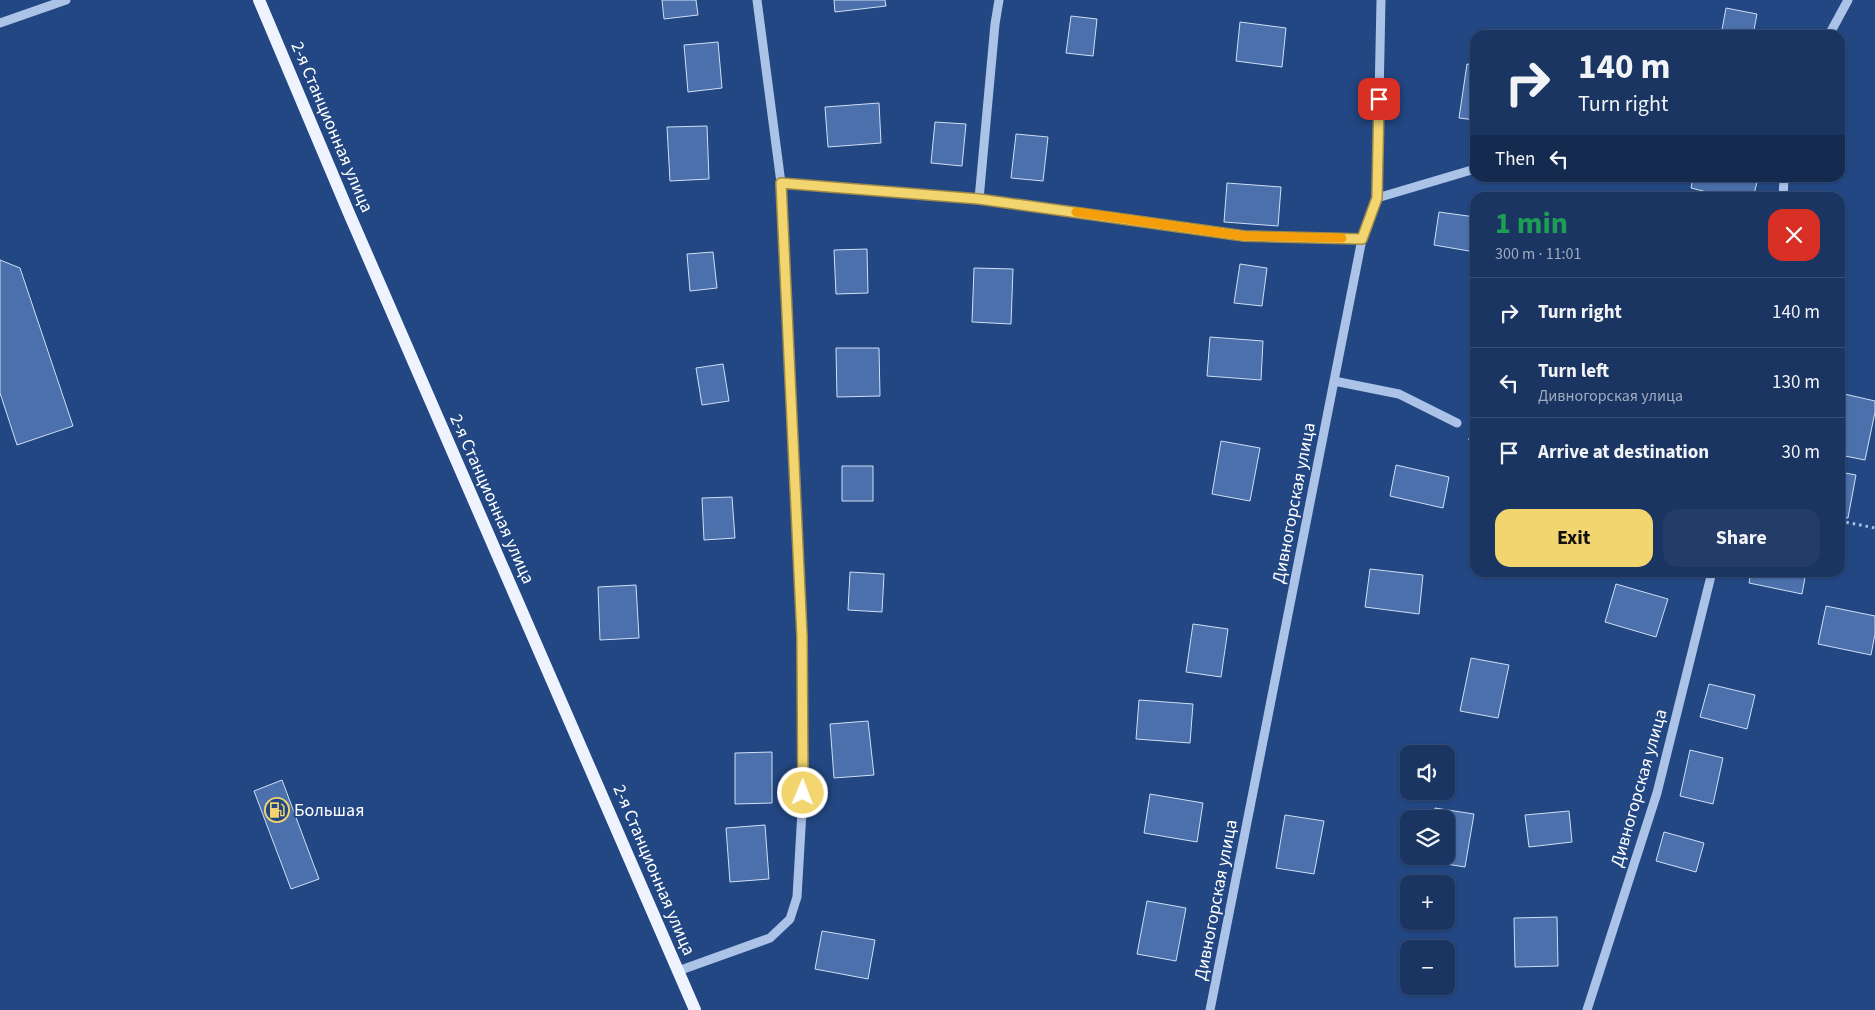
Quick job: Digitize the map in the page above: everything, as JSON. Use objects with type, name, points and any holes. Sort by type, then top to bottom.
[{"type":"main road","name":"2-я Станционная улица","points":[[259,0],[348,211],[695,1010]]},
{"type":"street","points":[[0,23],[66,0]]},
{"type":"street","points":[[678,971],[770,938],[790,919],[797,897],[804,777],[802,636],[781,183],[757,0]]},
{"type":"street","points":[[979,199],[995,24],[999,0]]},
{"type":"street","name":"Дивногорская улица","points":[[1210,1010],[1362,239],[1377,198],[1381,0]]},
{"type":"street","points":[[1832,30],[1848,0]]},
{"type":"street","points":[[1377,198],[1470,170]]},
{"type":"street","points":[[781,183],[979,199],[1244,236],[1362,239]]},
{"type":"street","points":[[1334,381],[1399,394],[1457,423]]},
{"type":"street","name":"Дивногорская улица","points":[[1587,1010],[1657,793],[1711,577]]},
{"type":"path","points":[[1845,522],[1875,528]]},
{"type":"building","points":[[662,0],[696,0],[698,15],[664,19]]},
{"type":"building","points":[[834,0],[885,0],[886,6],[835,12]]},
{"type":"building","points":[[1726,8],[1757,14],[1754,30],[1722,30]]},
{"type":"building","points":[[1071,16],[1097,19],[1093,56],[1066,53]]},
{"type":"building","points":[[1240,22],[1286,28],[1282,67],[1236,61]]},
{"type":"building","points":[[718,42],[722,88],[688,92],[684,45]]},
{"type":"building","points":[[1467,64],[1470,64],[1470,119],[1459,118]]},
{"type":"building","points":[[879,103],[881,143],[828,147],[825,107]]},
{"type":"building","points":[[935,122],[966,124],[962,166],[931,163]]},
{"type":"building","points":[[707,126],[709,179],[670,181],[667,127]]},
{"type":"building","points":[[1016,134],[1048,137],[1043,181],[1011,178]]},
{"type":"building","points":[[1692,182],[1757,182],[1754,192],[1707,192],[1691,188]]},
{"type":"building","points":[[1227,183],[1281,187],[1278,226],[1224,222]]},
{"type":"building","points":[[1439,212],[1470,216],[1470,251],[1434,245]]},
{"type":"building","points":[[867,249],[868,293],[836,294],[834,250]]},
{"type":"building","points":[[713,252],[717,288],[690,291],[687,254]]},
{"type":"building","points":[[0,260],[20,268],[73,426],[17,445],[0,393]]},
{"type":"building","points":[[1240,264],[1267,268],[1262,306],[1234,303]]},
{"type":"building","points":[[974,268],[1013,269],[1011,324],[972,322]]},
{"type":"building","points":[[1210,337],[1263,341],[1261,380],[1207,376]]},
{"type":"building","points":[[836,348],[879,348],[880,396],[837,397]]},
{"type":"building","points":[[723,364],[729,401],[702,405],[696,368]]},
{"type":"building","points":[[1845,394],[1875,401],[1875,412],[1865,460],[1845,456]]},
{"type":"building","points":[[1221,441],[1260,448],[1250,501],[1212,494]]},
{"type":"building","points":[[1396,465],[1449,477],[1443,508],[1390,496]]},
{"type":"building","points":[[842,466],[873,466],[873,501],[842,501]]},
{"type":"building","points":[[1845,473],[1856,475],[1848,518],[1845,518]]},
{"type":"building","points":[[732,497],[735,538],[704,540],[702,498]]},
{"type":"building","points":[[1370,569],[1423,575],[1419,614],[1365,607]]},
{"type":"building","points":[[850,572],[884,574],[882,612],[848,610]]},
{"type":"building","points":[[1750,577],[1805,577],[1802,594],[1749,583]]},
{"type":"building","points":[[1616,584],[1668,599],[1656,637],[1605,622]]},
{"type":"building","points":[[636,585],[639,638],[600,640],[598,587]]},
{"type":"building","points":[[1826,606],[1875,616],[1875,634],[1871,655],[1818,644]]},
{"type":"building","points":[[1193,624],[1228,629],[1221,677],[1186,672]]},
{"type":"building","points":[[1471,658],[1509,665],[1498,718],[1460,711]]},
{"type":"building","points":[[1709,684],[1755,695],[1747,729],[1700,717]]},
{"type":"building","points":[[1139,700],[1193,704],[1190,743],[1136,739]]},
{"type":"building","points":[[868,721],[874,775],[834,778],[830,724]]},
{"type":"building","points":[[1690,750],[1723,758],[1713,804],[1680,796]]},
{"type":"building","points":[[772,752],[772,803],[735,804],[735,753]]},
{"type":"building","points":[[282,780],[319,879],[291,889],[254,791]]},
{"type":"building","points":[[1150,794],[1203,803],[1197,842],[1144,833]]},
{"type":"building","points":[[1455,811],[1474,814],[1465,867],[1452,865],[1455,865]]},
{"type":"building","points":[[1569,811],[1572,842],[1529,847],[1525,815]]},
{"type":"building","points":[[1285,815],[1324,821],[1314,874],[1276,868]]},
{"type":"building","points":[[765,825],[769,879],[730,882],[726,828]]},
{"type":"building","points":[[1664,832],[1704,843],[1696,872],[1656,861]]},
{"type":"building","points":[[1147,901],[1186,908],[1176,961],[1137,954]]},
{"type":"building","points":[[1557,917],[1558,966],[1515,967],[1514,918]]},
{"type":"building","points":[[822,931],[875,940],[868,979],[815,969]]},
{"type":"slow traffic","points":[[1076,212],[1244,236],[1342,238]]},
{"type":"place","name":"Большая","points":[[277,810]]},
{"type":"route","points":[[803,793],[802,636],[781,183],[979,199],[1244,236],[1362,239],[1377,198],[1379,99]]}]
